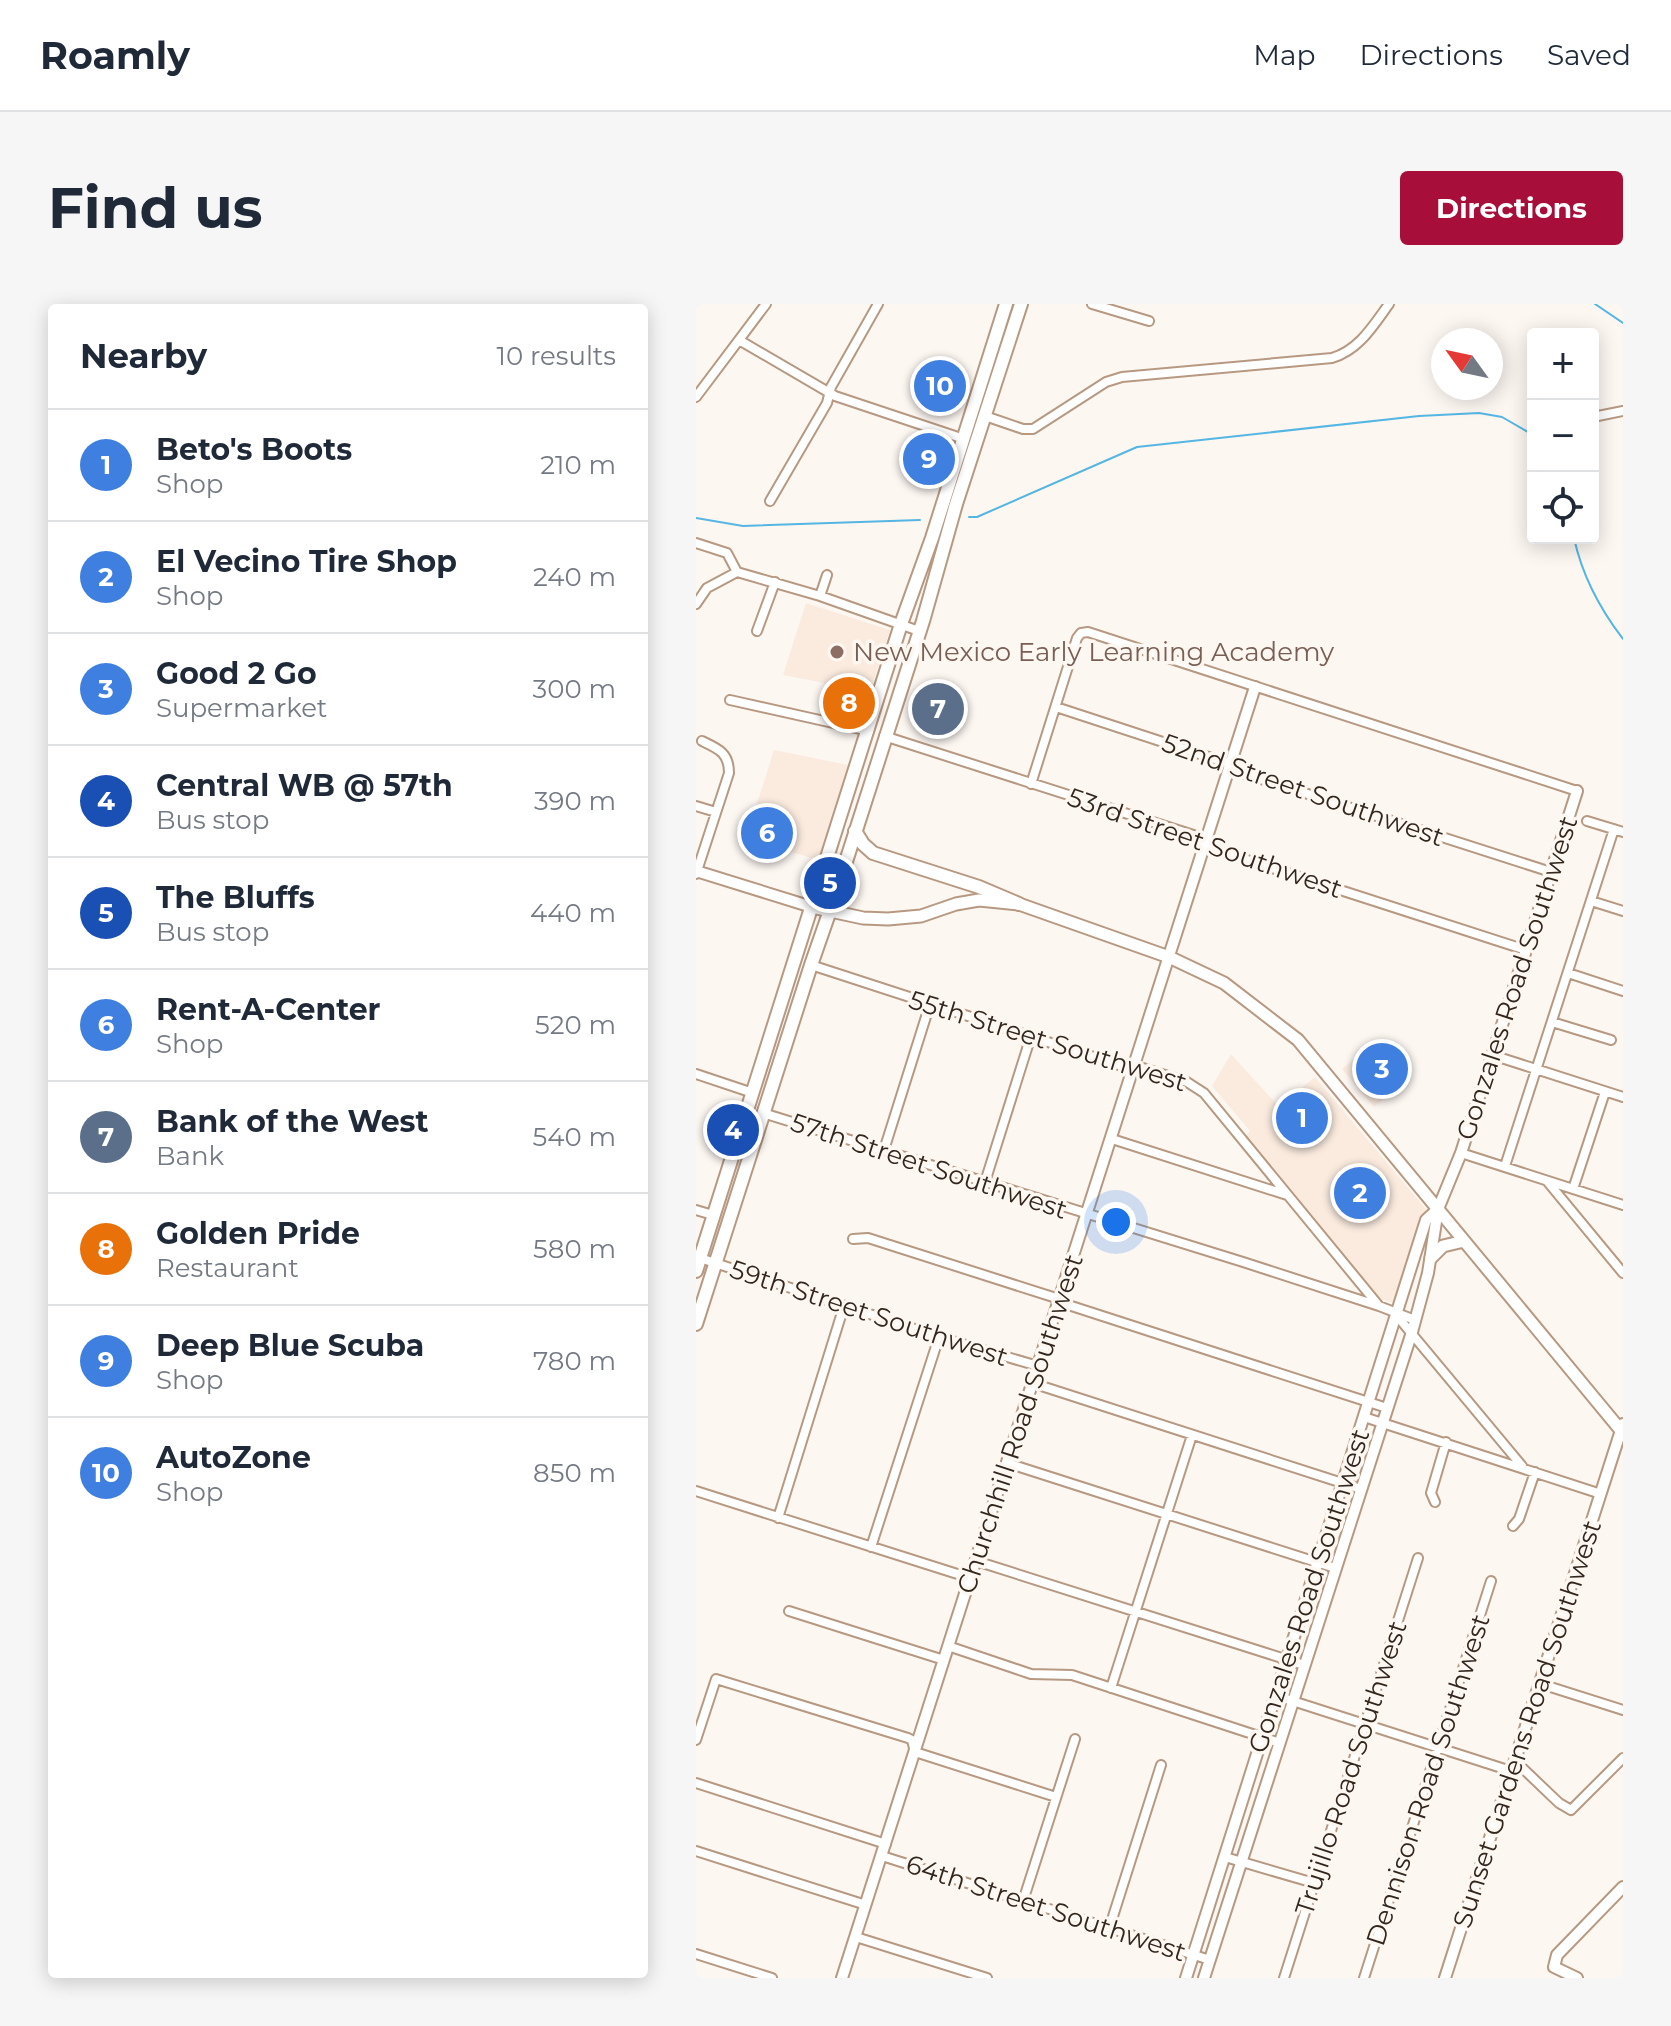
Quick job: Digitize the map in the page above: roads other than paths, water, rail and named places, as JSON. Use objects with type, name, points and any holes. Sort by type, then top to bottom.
[{"type":"main road","points":[[698,1264],[1006,304]]},
{"type":"main road","points":[[696,1324],[1021,304]]},
{"type":"main road","points":[[855,831],[873,853],[979,887],[1169,957],[1224,983],[1298,1040],[1622,1429]]},
{"type":"main road","points":[[812,907],[888,919],[921,916],[979,900],[1019,904]]},
{"type":"main road","points":[[1431,1258],[1443,1246],[1464,1241]]},
{"type":"street","points":[[696,397],[766,304]]},
{"type":"street","points":[[770,501],[827,403],[829,392],[878,304]]},
{"type":"street","points":[[1092,304],[1149,321]]},
{"type":"street","points":[[985,416],[1023,429],[1033,429],[1106,382],[1122,377],[1332,358],[1348,353],[1389,304]]},
{"type":"street","points":[[739,340],[829,392],[964,439]]},
{"type":"street","points":[[1599,416],[1623,411]]},
{"type":"street","points":[[696,543],[727,553],[737,572]]},
{"type":"street","points":[[696,604],[707,588],[737,572],[820,596],[919,631]]},
{"type":"street","points":[[820,596],[827,575]]},
{"type":"street","points":[[757,631],[775,582]]},
{"type":"street","points":[[1031,784],[1077,638],[1081,633],[1088,632],[1577,791]]},
{"type":"street","name":"Churchhill Road Southwest","points":[[842,1978],[1255,687]]},
{"type":"street","points":[[730,700],[869,731]]},
{"type":"street","name":"52nd Street Southwest","points":[[1056,707],[1230,764],[1236,771],[1551,872]]},
{"type":"street","name":"53rd Street Southwest","points":[[884,736],[1206,839],[1213,849],[1526,950]]},
{"type":"street","points":[[702,741],[721,750],[729,763],[729,773],[696,872],[812,907]]},
{"type":"street","name":"Gonzales Road Southwest","points":[[1204,1978],[1412,1332],[1431,1258],[1438,1209],[1461,1153],[1577,791]]},
{"type":"street","points":[[696,806],[716,812]]},
{"type":"street","points":[[1505,1166],[1591,901],[1618,831],[1587,821]]},
{"type":"street","points":[[1591,901],[1623,911]]},
{"type":"street","name":"55th Street Southwest","points":[[811,965],[1134,1070],[1143,1068],[1198,1088],[1379,1306]]},
{"type":"street","points":[[1568,973],[1623,991]]},
{"type":"street","points":[[884,1150],[930,1004]]},
{"type":"street","points":[[1552,1022],[1611,1040]]},
{"type":"street","points":[[985,1182],[1031,1036]]},
{"type":"street","points":[[1492,1055],[1623,1097]]},
{"type":"street","points":[[696,1074],[753,1093]]},
{"type":"street","points":[[1573,1189],[1605,1092]]},
{"type":"street","name":"57th Street Southwest","points":[[763,1113],[1079,1213],[1088,1213],[1415,1320]]},
{"type":"street","points":[[1112,1139],[1287,1195]]},
{"type":"street","points":[[1461,1153],[1623,1205]]},
{"type":"street","points":[[1546,1180],[1623,1273]]},
{"type":"street","name":"Gonzales Road Southwest","points":[[1186,1978],[1426,1220],[1438,1209]]},
{"type":"street","points":[[696,1210],[713,1215]]},
{"type":"street","points":[[853,1239],[868,1238],[1387,1408]]},
{"type":"street","name":"59th Street Southwest","points":[[698,1264],[717,1263],[939,1337],[1038,1366]]},
{"type":"street","points":[[778,1518],[844,1306]]},
{"type":"street","points":[[1398,1315],[1523,1468]]},
{"type":"street","points":[[871,1547],[939,1337]]},
{"type":"street","name":"59th Street Southwest","points":[[1032,1383],[1361,1489]]},
{"type":"street","points":[[1364,1417],[1601,1494]]},
{"type":"street","name":"Sunset Gardens Road Southwest","points":[[1445,1978],[1622,1429]]},
{"type":"street","points":[[1111,1688],[1192,1435]]},
{"type":"street","points":[[1435,1502],[1431,1493],[1446,1442]]},
{"type":"street","points":[[1007,1463],[1335,1568]]},
{"type":"street","points":[[1513,1526],[1519,1519],[1535,1472]]},
{"type":"street","points":[[696,1491],[970,1578]]},
{"type":"street","name":"Trujillo Road Southwest","points":[[1284,1978],[1418,1558]]},
{"type":"street","points":[[976,1561],[1304,1665]]},
{"type":"street","name":"Dennison Road Southwest","points":[[1364,1978],[1491,1581]]},
{"type":"street","points":[[789,1611],[944,1660]]},
{"type":"street","points":[[948,1646],[1031,1674],[1072,1675],[1280,1743]]},
{"type":"street","points":[[696,1740],[716,1679],[908,1738],[912,1740],[915,1752],[1056,1797]]},
{"type":"street","points":[[1541,1684],[1623,1710]]},
{"type":"street","points":[[1277,1696],[1438,1747],[1513,1766],[1571,1810],[1623,1758]]},
{"type":"street","points":[[1023,1901],[1075,1739]]},
{"type":"street","points":[[1109,1929],[1161,1765]]},
{"type":"street","name":"64th Street Southwest","points":[[696,1783],[886,1844]]},
{"type":"street","points":[[696,1851],[866,1905]]},
{"type":"street","name":"64th Street Southwest","points":[[882,1856],[1210,1960]]},
{"type":"street","points":[[1225,1857],[1314,1883]]},
{"type":"street","points":[[1577,1978],[1554,1967],[1557,1955],[1623,1887]]},
{"type":"street","points":[[856,1937],[987,1978]]},
{"type":"street","points":[[696,1954],[772,1978]]},
{"type":"waterway","points":[[1595,304],[1623,323]]},
{"type":"waterway","points":[[969,517],[977,517],[1137,447],[1419,416],[1479,413],[1502,417],[1527,432]]},
{"type":"waterway","points":[[696,518],[743,526],[920,520]]},
{"type":"waterway","points":[[1576,544],[1593,591],[1623,639]]},
{"type":"place","name":"AutoZone","points":[[940,386]]},
{"type":"place","name":"Deep Blue Scuba","points":[[929,459]]},
{"type":"place","name":"New Mexico Early Learning Academy","points":[[837,652]]},
{"type":"place","name":"Golden Pride","points":[[849,703]]},
{"type":"place","name":"Bank of the West","points":[[938,709]]},
{"type":"place","name":"Rent-A-Center","points":[[767,833]]},
{"type":"place","name":"The Bluffs","points":[[830,883]]},
{"type":"place","name":"Good 2 Go","points":[[1382,1069]]},
{"type":"place","name":"Beto's Boots","points":[[1302,1118]]},
{"type":"place","name":"Central WB @ 57th","points":[[733,1130]]},
{"type":"place","name":"El Vecino Tire Shop","points":[[1360,1193]]}]
